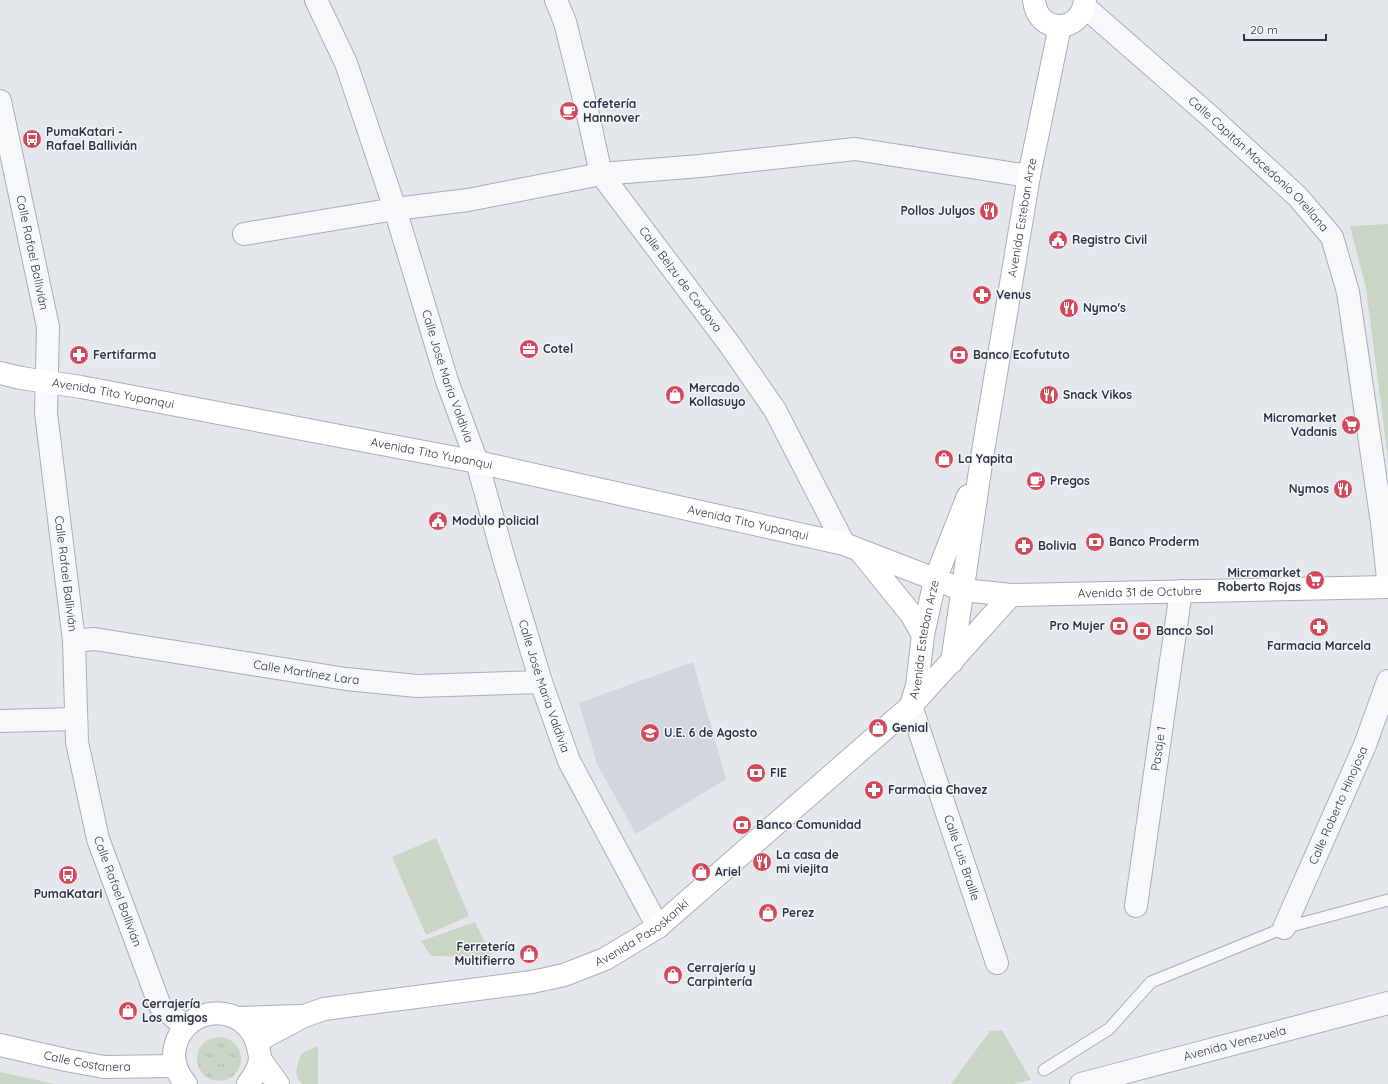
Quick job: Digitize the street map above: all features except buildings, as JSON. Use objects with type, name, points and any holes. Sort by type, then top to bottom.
[{"type":"main road","points":[[1034,0],[1035,7],[1041,18],[1052,25],[1060,26],[1068,25],[1076,21],[1082,14],[1085,3]]},
{"type":"main road","name":"Avenida Esteban Arze","points":[[911,706],[952,662],[982,457],[1029,176],[1060,26]]},
{"type":"main road","name":"Avenida Tito Yupanqui","points":[[0,373],[477,462],[852,547],[962,590]]},
{"type":"main road","name":"Avenida Esteban Arze","points":[[911,706],[920,667],[923,635],[935,580],[982,457]]},
{"type":"main road","points":[[852,547],[911,614],[923,635]]},
{"type":"main road","name":"Avenida 31 de Octubre","points":[[962,590],[1011,595],[1388,587]]},
{"type":"main road","points":[[952,662],[1011,595]]},
{"type":"main road","name":"Avenida Pasoskanki","points":[[258,1050],[304,1016],[324,1009],[532,982],[564,975],[605,959],[658,927],[911,706]]},
{"type":"main road","points":[[180,1075],[174,1052],[178,1038],[185,1026],[196,1018],[210,1013],[224,1013],[237,1018],[252,1031],[258,1050],[278,1084]]},
{"type":"main road","name":"Avenida Pasoskanki","points":[[237,1018],[304,1016]]},
{"type":"main road","name":"Calle Costanera","points":[[0,1045],[104,1067],[180,1075]]},
{"type":"main road","points":[[248,1084],[256,1073],[258,1050]]},
{"type":"street","name":"Calle José Maria Valdivia","points":[[316,0],[346,63],[395,209],[448,381],[477,462],[541,682],[570,761],[658,927]]},
{"type":"street","name":"Calle Belzu de Cordova","points":[[556,0],[565,22],[601,174],[730,345],[775,410],[852,547]]},
{"type":"street","name":"Calle Capitán Macedonio Orellana","points":[[1085,3],[1298,197],[1332,236],[1348,292],[1382,523],[1388,579]]},
{"type":"street","name":"Calle Rafael Ballivián","points":[[0,100],[48,327],[48,382],[46,412],[74,641],[77,742],[98,839],[160,1006],[185,1026]]},
{"type":"street","points":[[244,234],[395,209],[468,200],[601,174],[700,166],[855,149],[1029,176]]},
{"type":"street","name":"Pasaje 1","points":[[1136,906],[1181,591]]},
{"type":"street","name":"Calle Martínez Lara","points":[[74,641],[94,640],[346,680],[417,686],[541,682]]},
{"type":"street","name":"Calle Roberto Hinojosa","points":[[1284,928],[1365,745],[1388,681]]},
{"type":"street","name":"Calle Luis Braille","points":[[911,706],[997,963]]},
{"type":"street","points":[[0,721],[76,719]]},
{"type":"street","name":"Avenida Venezuela","points":[[1081,1084],[1388,1003]]},
{"type":"lane","points":[[1044,1070],[1109,1029],[1151,982],[1284,928],[1388,900]]},
{"type":"shaded area","name":"U.E. 6 de Agosto","points":[[693,662],[726,779],[636,834],[597,764],[579,703]]},
{"type":"green space","points":[[1388,224],[1388,459],[1366,288],[1350,226]]},
{"type":"green space","points":[[436,838],[469,916],[426,935],[392,857]]},
{"type":"green space","points":[[475,922],[492,957],[431,956],[421,941]]},
{"type":"green space","points":[[1002,1030],[1031,1080],[1013,1084],[951,1084],[990,1031]]},
{"type":"green space","points":[[215,1037],[223,1037],[228,1038],[235,1043],[240,1050],[240,1068],[235,1075],[228,1080],[215,1081],[207,1078],[200,1071],[197,1063],[197,1055],[200,1047],[207,1040]]},
{"type":"green space","points":[[318,1046],[318,1084],[302,1084],[297,1077],[297,1069],[302,1053]]},
{"type":"green space","points":[[0,1072],[55,1084],[0,1084]]},
{"type":"place","name":"cafetería Hannover","points":[[569,111]]},
{"type":"place","name":"PumaKatari - Rafael Ballivián","points":[[32,139]]},
{"type":"place","name":"Pollos Julyos","points":[[989,211]]},
{"type":"place","name":"Registro Civil","points":[[1058,240]]},
{"type":"place","name":"Venus","points":[[982,295]]},
{"type":"place","name":"Nymo's","points":[[1069,308]]},
{"type":"place","name":"Cotel","points":[[529,349]]},
{"type":"place","name":"Fertifarma","points":[[79,355]]},
{"type":"place","name":"Banco Ecofututo","points":[[959,355]]},
{"type":"place","name":"Mercado Kollasuyo","points":[[675,395]]},
{"type":"place","name":"Snack Vikos","points":[[1049,395]]},
{"type":"place","name":"Micromarket Vadanis","points":[[1351,425]]},
{"type":"place","name":"La Yapita","points":[[944,459]]},
{"type":"place","name":"Pregos","points":[[1036,481]]},
{"type":"place","name":"Nymos","points":[[1343,489]]},
{"type":"place","name":"Modulo policial","points":[[438,521]]},
{"type":"place","name":"Banco Proderm","points":[[1095,542]]},
{"type":"place","name":"Bolivia","points":[[1024,546]]},
{"type":"place","name":"Micromarket Roberto Rojas","points":[[1315,580]]},
{"type":"place","name":"Pro Mujer","points":[[1119,626]]},
{"type":"place","name":"Farmacia Marcela","points":[[1319,627]]},
{"type":"place","name":"Banco Sol","points":[[1142,631]]},
{"type":"place","name":"Genial","points":[[878,728]]},
{"type":"place","name":"U.E. 6 de Agosto","points":[[650,733]]},
{"type":"place","name":"FIE","points":[[756,773]]},
{"type":"place","name":"Farmacia Chavez","points":[[874,790]]},
{"type":"place","name":"Banco Comunidad","points":[[742,825]]},
{"type":"place","name":"La casa de mi viejita","points":[[762,862]]},
{"type":"place","name":"Ariel","points":[[701,872]]},
{"type":"place","name":"PumaKatari","points":[[68,875]]},
{"type":"place","name":"Perez","points":[[768,913]]},
{"type":"place","name":"Ferretería Multifierro","points":[[529,954]]},
{"type":"place","name":"Cerrajería y Carpintería","points":[[673,975]]},
{"type":"place","name":"Cerrajería Los amigos","points":[[128,1011]]}]
